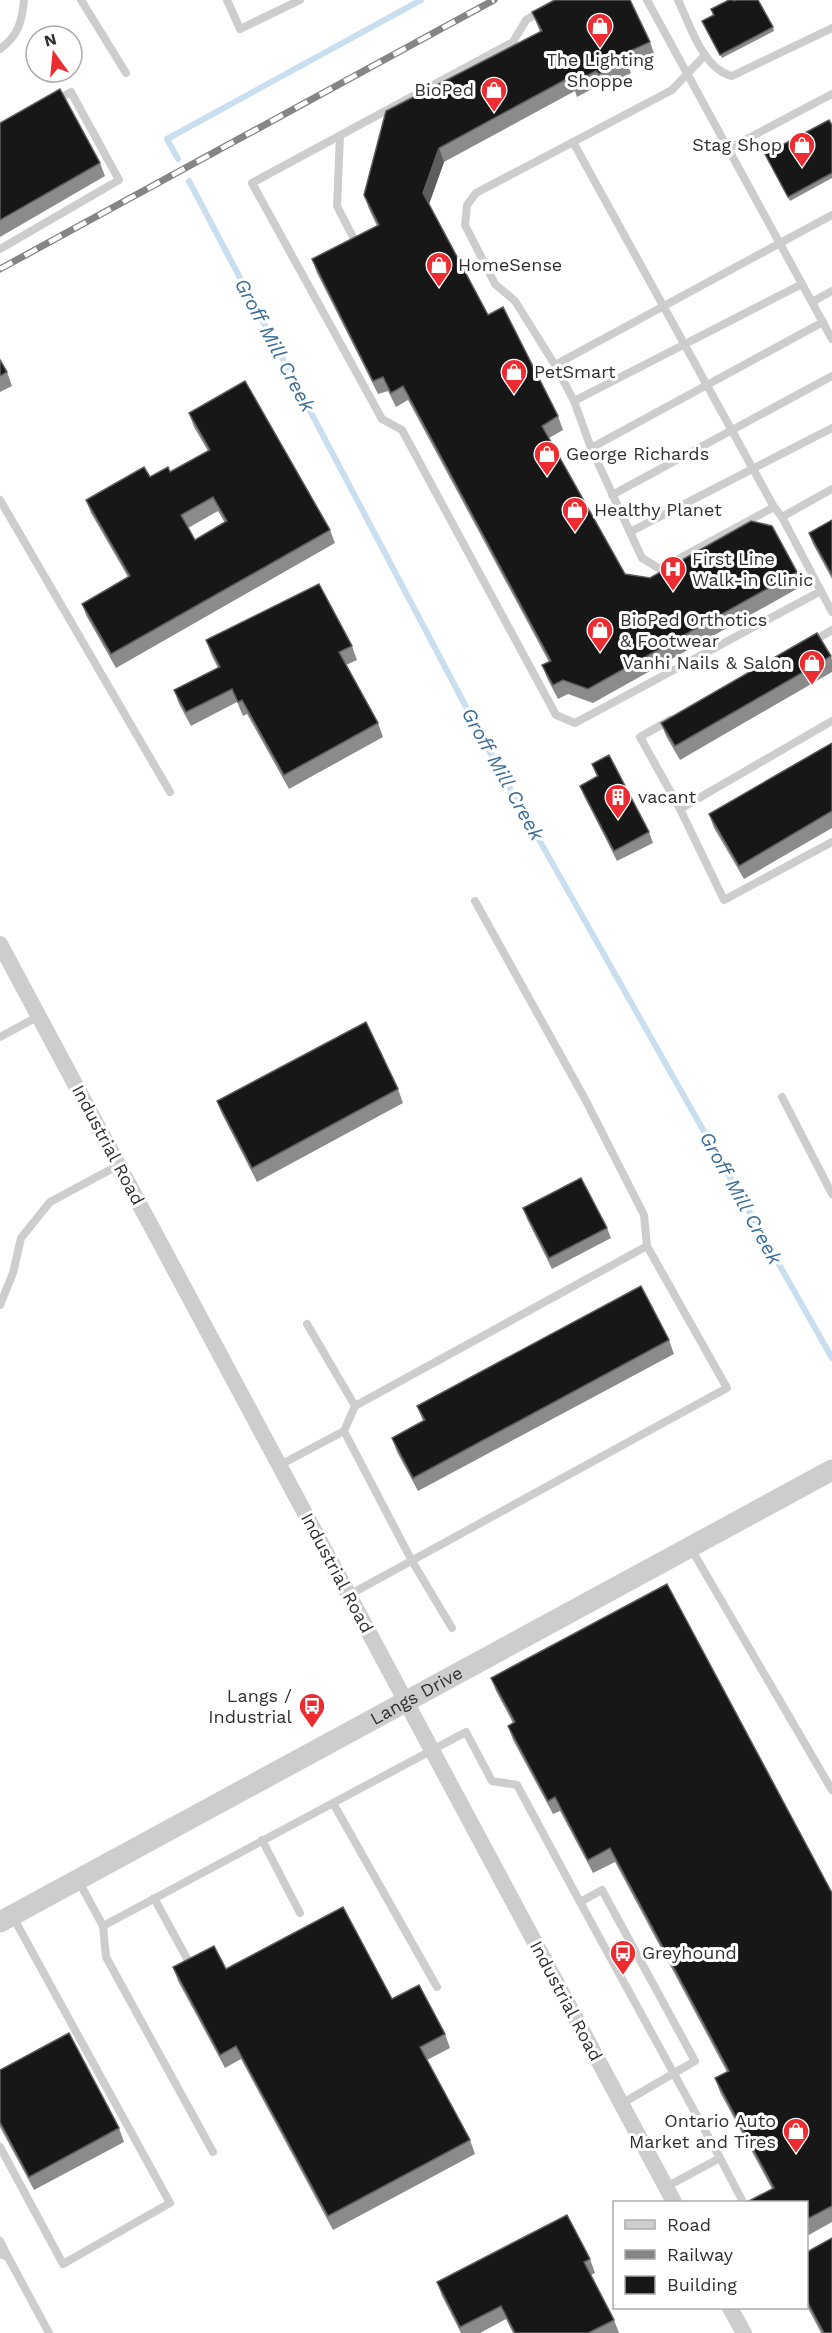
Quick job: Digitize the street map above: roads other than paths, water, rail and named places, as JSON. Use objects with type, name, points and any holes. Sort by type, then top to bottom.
[{"type":"street","name":"Industrial Road","points":[[0,944],[673,2201]]},
{"type":"street","name":"Langs Drive","points":[[6,1918],[832,1470]]},
{"type":"street","points":[[731,2309],[744,2333]]},
{"type":"lane","points":[[0,49],[11,41],[19,30],[24,0]]},
{"type":"lane","points":[[81,0],[126,73]]},
{"type":"lane","points":[[227,0],[240,29],[300,0]]},
{"type":"lane","points":[[560,0],[525,20],[513,42],[252,183],[382,419],[402,430],[556,715],[575,723],[821,591]]},
{"type":"lane","points":[[647,0],[832,339]]},
{"type":"lane","points":[[691,0],[679,3],[705,55],[720,73],[732,76],[832,28]]},
{"type":"lane","points":[[705,55],[672,90],[476,193],[467,205],[465,225],[495,284],[515,301],[555,365],[574,401],[591,448],[642,558],[660,569],[774,507]]},
{"type":"lane","points":[[0,249],[119,180],[71,92],[51,103]]},
{"type":"lane","points":[[728,149],[832,94]]},
{"type":"lane","points":[[340,136],[337,206],[356,243]]},
{"type":"lane","points":[[573,142],[753,470],[782,517],[821,591],[829,598],[832,612]]},
{"type":"lane","points":[[555,365],[832,215]]},
{"type":"lane","points":[[574,401],[802,284]]},
{"type":"lane","points":[[812,302],[832,291]]},
{"type":"lane","points":[[591,448],[823,322]]},
{"type":"lane","points":[[612,495],[832,376]]},
{"type":"lane","points":[[630,532],[832,428]]},
{"type":"lane","points":[[782,517],[832,489]]},
{"type":"lane","points":[[0,500],[170,792]]},
{"type":"lane","points":[[802,647],[832,630]]},
{"type":"lane","points":[[681,714],[640,737],[680,809],[724,900],[832,842]]},
{"type":"lane","points":[[680,809],[832,721]]},
{"type":"lane","points":[[349,1595],[727,1388],[646,1246],[644,1215],[585,1099],[475,901]]},
{"type":"lane","points":[[0,1037],[39,1016]]},
{"type":"lane","points":[[782,1097],[832,1194]]},
{"type":"lane","points":[[0,1305],[14,1273],[21,1238],[50,1202],[119,1165]]},
{"type":"lane","points":[[280,1466],[344,1431],[355,1406],[646,1246]]},
{"type":"lane","points":[[307,1324],[355,1406]]},
{"type":"lane","points":[[344,1431],[412,1561],[452,1629]]},
{"type":"lane","points":[[690,1547],[830,1780],[832,1790]]},
{"type":"lane","points":[[103,1926],[466,1732],[492,1781],[517,1785],[742,2201]]},
{"type":"lane","points":[[333,1803],[437,1987]]},
{"type":"lane","points":[[262,1840],[300,1913]]},
{"type":"lane","points":[[78,1880],[103,1926],[106,1957],[213,2152]]},
{"type":"lane","points":[[580,1902],[602,1890],[695,2061],[621,2103]]},
{"type":"lane","points":[[154,1898],[190,1964]]},
{"type":"lane","points":[[0,2147],[63,2264],[170,2203],[6,1918]]},
{"type":"lane","points":[[666,2187],[720,2158]]},
{"type":"lane","points":[[0,2241],[4,2255],[49,2333]]},
{"type":"waterway","name":"Groff Mill Creek","points":[[178,159],[167,139],[421,0]]},
{"type":"waterway","name":"Groff Mill Creek","points":[[189,181],[494,760],[832,1358]]},
{"type":"railway","points":[[0,269],[494,0]]},
{"type":"place","name":"The Lighting Shoppe","points":[[600,49]]},
{"type":"place","name":"BioPed","points":[[494,113]]},
{"type":"place","name":"Stag Shop","points":[[802,168]]},
{"type":"place","name":"HomeSense","points":[[439,288]]},
{"type":"place","name":"PetSmart","points":[[514,395]]},
{"type":"place","name":"George Richards","points":[[547,477]]},
{"type":"place","name":"Healthy Planet","points":[[575,533]]},
{"type":"place","name":"First Line Walk-in Clinic","points":[[673,592]]},
{"type":"place","name":"BioPed Orthotics & Footwear","points":[[600,653]]},
{"type":"place","name":"Vanhi Nails & Salon","points":[[812,686]]},
{"type":"place","name":"vacant","points":[[618,820]]},
{"type":"place","name":"Langs / Industrial","points":[[312,1729]]},
{"type":"place","name":"Greyhound","points":[[623,1976]]},
{"type":"place","name":"Ontario Auto Market and Tires","points":[[796,2154]]}]
